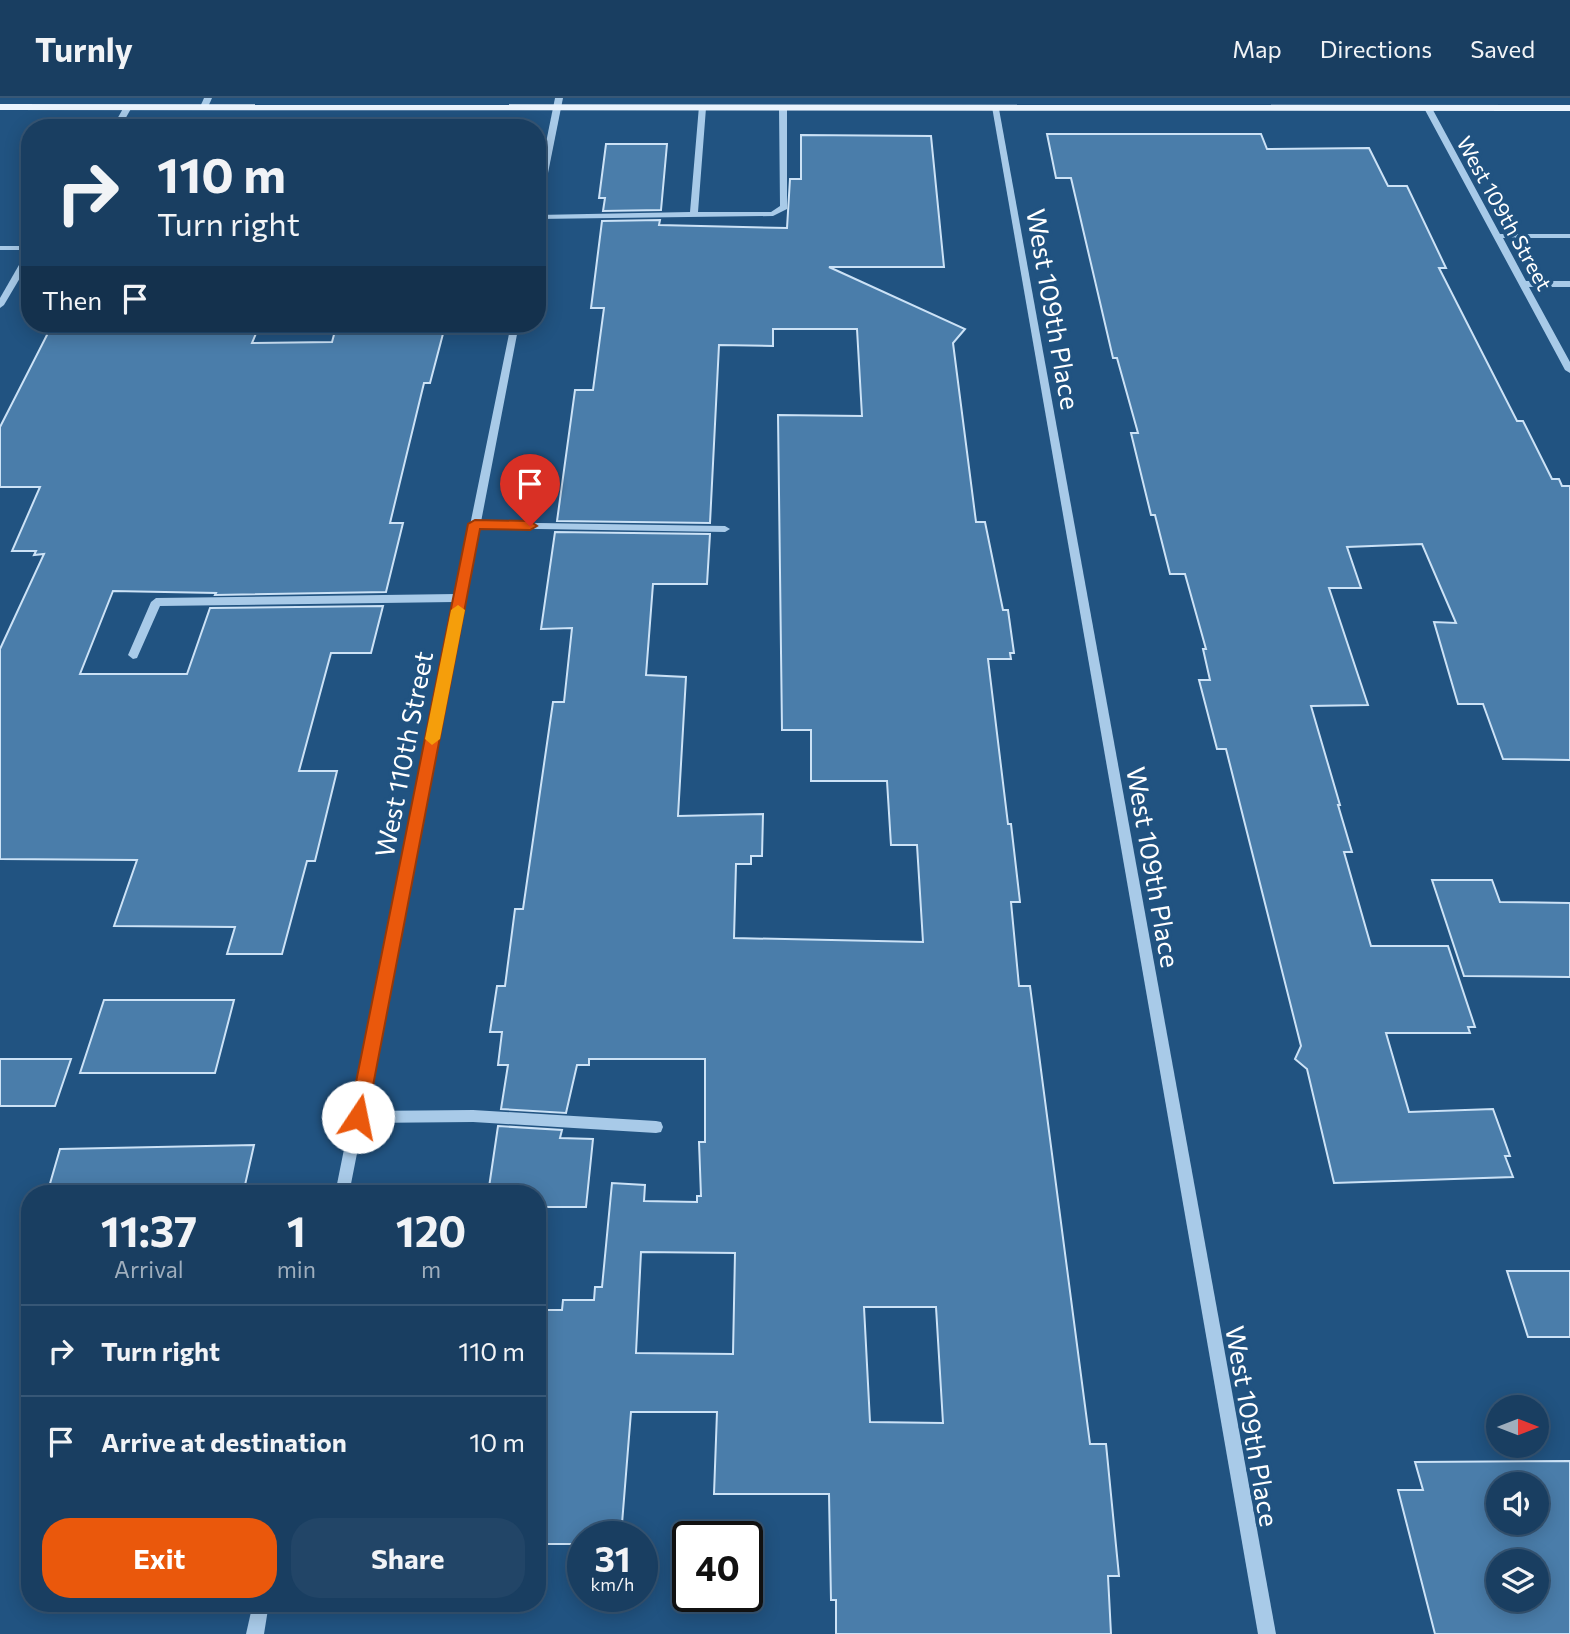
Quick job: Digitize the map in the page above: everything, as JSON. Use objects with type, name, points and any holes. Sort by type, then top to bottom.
[{"type":"main road","points":[[0,107],[128,107],[206,102],[558,103],[702,108],[1570,108]]},
{"type":"street","points":[[546,163],[558,103]]},
{"type":"street","points":[[121,119],[128,107]]},
{"type":"street","points":[[694,214],[702,108]]},
{"type":"street","points":[[546,217],[773,214],[784,207],[783,108]]},
{"type":"street","name":"West 109th Place","points":[[995,109],[1267,1634]]},
{"type":"street","name":"West 109th Street","points":[[1429,110],[1569,365]]},
{"type":"street","points":[[1499,236],[1570,236]]},
{"type":"street","points":[[0,248],[21,248]]},
{"type":"street","points":[[0,305],[21,269]]},
{"type":"street","points":[[1524,284],[1570,284]]},
{"type":"street","name":"West 110th Street","points":[[344,1185],[512,333]]},
{"type":"street","points":[[475,524],[725,529]]},
{"type":"street","points":[[133,655],[156,602],[460,598]]},
{"type":"street","points":[[358,1117],[473,1116],[656,1128]]},
{"type":"street","points":[[255,1634],[259,1612]]},
{"type":"building","points":[[1047,134],[1261,134],[1267,149],[1369,148],[1388,186],[1407,186],[1446,268],[1439,268],[1517,421],[1523,421],[1552,479],[1559,479],[1562,486],[1570,486],[1570,760],[1503,759],[1483,704],[1458,704],[1434,622],[1456,623],[1422,544],[1347,547],[1361,588],[1329,588],[1368,705],[1311,706],[1352,852],[1344,852],[1371,946],[1448,946],[1475,1027],[1468,1027],[1470,1033],[1386,1033],[1409,1112],[1493,1109],[1510,1156],[1505,1156],[1513,1177],[1334,1183],[1307,1069],[1295,1059],[1301,1046],[1226,749],[1217,749],[1199,680],[1210,680],[1203,649],[1206,649],[1185,574],[1170,574],[1155,515],[1151,515],[1131,433],[1138,433],[1117,358],[1113,358],[1071,178],[1056,178]]},
{"type":"building","points":[[801,135],[931,136],[944,267],[829,267],[965,329],[953,343],[976,522],[985,522],[1003,610],[1008,610],[1014,653],[1010,653],[1011,659],[988,659],[1020,902],[1011,902],[1019,986],[1030,986],[1090,1444],[1106,1444],[1119,1576],[1108,1576],[1111,1634],[836,1634],[836,1600],[831,1600],[829,1494],[714,1494],[717,1412],[631,1412],[622,1521],[567,1521],[567,1544],[546,1544],[546,1310],[562,1310],[563,1300],[594,1300],[595,1287],[602,1287],[612,1183],[645,1185],[644,1201],[697,1202],[697,1196],[701,1196],[699,1142],[705,1142],[705,1059],[589,1059],[589,1065],[577,1065],[566,1113],[501,1109],[508,1065],[498,1065],[502,1032],[490,1032],[497,986],[505,986],[515,909],[523,909],[553,702],[564,702],[572,628],[541,629],[555,532],[710,534],[707,584],[653,584],[646,675],[686,677],[678,816],[763,814],[762,856],[751,856],[751,864],[736,864],[734,938],[923,942],[917,845],[891,845],[887,781],[811,781],[811,730],[782,730],[778,415],[862,416],[857,329],[773,329],[773,346],[719,345],[710,523],[557,521],[575,390],[593,390],[604,308],[591,308],[602,221],[660,220],[659,225],[787,228],[790,179],[801,179]],"holes":[[[641,1252],[735,1253],[733,1354],[636,1353]],[[864,1307],[936,1307],[943,1423],[870,1422]]]},
{"type":"building","points":[[606,144],[667,144],[661,210],[603,211],[605,198],[599,198]]},
{"type":"building","points":[[48,333],[256,333],[252,343],[332,342],[334,333],[443,333],[430,383],[424,383],[390,523],[403,523],[386,592],[215,595],[216,593],[113,591],[80,674],[187,674],[210,608],[383,606],[371,653],[331,653],[299,771],[337,771],[315,861],[307,861],[282,954],[227,954],[235,927],[114,926],[137,860],[0,859],[0,649],[44,554],[34,555],[36,551],[12,551],[40,487],[0,487],[0,427]]},
{"type":"building","points":[[1432,880],[1492,880],[1500,902],[1570,903],[1570,977],[1464,976]]},
{"type":"building","points":[[104,1000],[234,1000],[215,1073],[80,1073]]},
{"type":"building","points":[[0,1059],[71,1059],[55,1106],[0,1106]]},
{"type":"building","points":[[498,1126],[562,1130],[560,1138],[593,1139],[586,1207],[546,1207],[546,1185],[489,1185]]},
{"type":"building","points":[[254,1145],[245,1185],[50,1185],[60,1149]]},
{"type":"building","points":[[1507,1271],[1570,1271],[1570,1337],[1528,1337]]},
{"type":"building","points":[[1570,1461],[1570,1634],[1435,1634],[1398,1490],[1423,1490],[1415,1462]]},
{"type":"slow traffic","points":[[432,739],[458,610]]},
{"type":"route","points":[[358,1117],[475,524],[530,526]]}]
